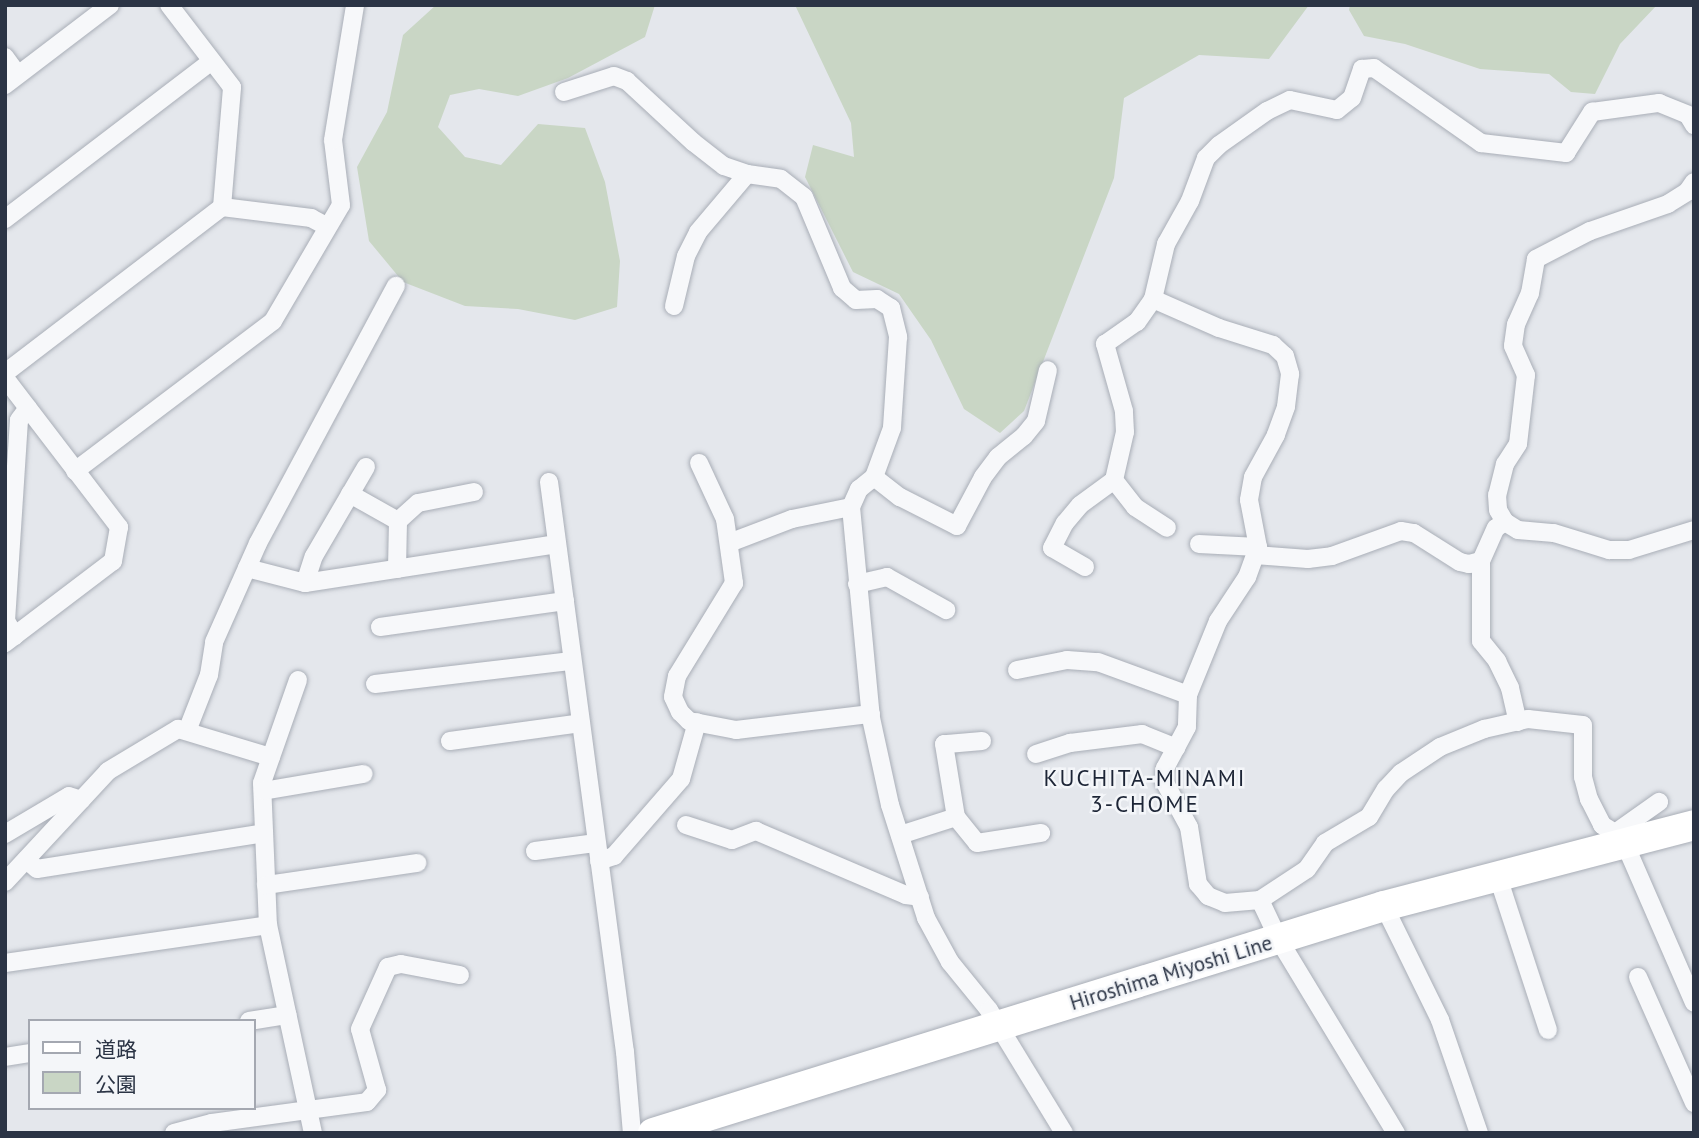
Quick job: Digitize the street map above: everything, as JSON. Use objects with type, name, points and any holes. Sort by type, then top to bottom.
[{"type":"main road","name":"Hiroshima Miyoshi Line","points":[[653,1133],[1384,906],[1498,877],[1619,841],[1694,825]]},
{"type":"street","points":[[169,5],[232,87],[222,207]]},
{"type":"street","points":[[75,471],[273,321],[326,226],[341,205],[333,140],[355,5]]},
{"type":"street","points":[[5,57],[12,80],[103,8]]},
{"type":"street","points":[[5,219],[212,61]]},
{"type":"street","points":[[1086,567],[1052,548],[1065,523],[1080,505],[1114,480],[1125,432],[1124,411],[1105,344],[1137,323],[1153,299],[1166,244],[1190,201],[1206,158],[1268,111],[1290,100],[1336,110],[1352,98],[1362,69],[1374,68],[1481,143],[1566,153],[1592,111],[1658,103],[1688,115],[1694,125]]},
{"type":"street","points":[[564,92],[614,76],[627,81],[693,142],[724,166],[747,174],[781,179],[804,197],[842,288],[856,300],[877,299],[891,308],[898,337],[892,428],[874,477],[859,489],[850,507],[871,714],[890,805],[926,918],[950,962],[999,1026],[1064,1133]]},
{"type":"street","points":[[674,306],[686,256],[698,232],[747,174]]},
{"type":"street","points":[[1694,182],[1687,192],[1668,204],[1590,231],[1536,260],[1530,293],[1516,324],[1513,346],[1526,375],[1518,444],[1505,464],[1497,495],[1498,509],[1506,522],[1518,530],[1554,533],[1609,550],[1629,550],[1694,530]]},
{"type":"street","points":[[28,408],[19,420],[6,621],[10,640],[113,561],[118,527],[5,376],[222,207],[311,218],[326,226]]},
{"type":"street","points":[[187,731],[209,675],[214,642],[247,568],[396,286]]},
{"type":"street","points":[[1153,299],[1219,328],[1273,345],[1285,356],[1290,374],[1286,407],[1276,435],[1253,477],[1249,500],[1257,551],[1247,577],[1218,621],[1188,695],[1187,727],[1165,768],[1164,781],[1189,827],[1198,884],[1208,896],[1225,903],[1260,900],[1307,869],[1325,843],[1369,817],[1386,789],[1401,773],[1440,747],[1484,729],[1528,719],[1583,725],[1583,777],[1589,799],[1602,825],[1619,841],[1694,1003]]},
{"type":"street","points":[[874,477],[900,497],[957,526],[998,457],[1024,436],[1036,421],[1048,370]]},
{"type":"street","points":[[699,463],[725,519],[734,583],[677,676],[673,696],[680,712],[689,720],[736,730],[871,714]]},
{"type":"street","points":[[305,583],[314,556],[366,467]]},
{"type":"street","points":[[1114,480],[1135,508],[1167,528]]},
{"type":"street","points":[[549,482],[625,1052],[632,1133]]},
{"type":"street","points":[[397,569],[398,521],[418,503],[474,492]]},
{"type":"street","points":[[350,494],[398,521]]},
{"type":"street","points":[[729,544],[792,519],[850,507]]},
{"type":"street","points":[[1506,522],[1496,528],[1482,561],[1481,641],[1497,661],[1510,688],[1518,722]]},
{"type":"street","points":[[1199,544],[1308,559],[1332,556],[1401,531],[1414,533],[1461,562],[1482,561]]},
{"type":"street","points":[[247,568],[305,583],[557,544]]},
{"type":"street","points":[[858,584],[887,577],[946,610]]},
{"type":"street","points":[[380,627],[565,601]]},
{"type":"street","points":[[1017,670],[1067,660],[1098,662],[1188,695]]},
{"type":"street","points":[[375,684],[572,661]]},
{"type":"street","points":[[298,680],[262,783],[268,925],[313,1133]]},
{"type":"street","points":[[536,851],[614,856],[681,779],[697,722]]},
{"type":"street","points":[[450,741],[581,723]]},
{"type":"street","points":[[5,882],[108,771],[178,729],[271,757]]},
{"type":"street","points":[[1036,754],[1070,743],[1142,734],[1176,748]]},
{"type":"street","points":[[982,741],[944,744],[956,817],[977,843],[1041,833]]},
{"type":"street","points":[[263,791],[364,774]]},
{"type":"street","points":[[5,834],[69,796],[81,800]]},
{"type":"street","points":[[1619,841],[1659,802]]},
{"type":"street","points":[[900,835],[956,817]]},
{"type":"street","points":[[686,825],[732,841],[757,831],[906,895],[920,897]]},
{"type":"street","points":[[26,860],[37,869],[264,833]]},
{"type":"street","points":[[266,885],[416,863]]},
{"type":"street","points":[[1498,877],[1548,1030]]},
{"type":"street","points":[[1260,900],[1279,940],[1396,1133]]},
{"type":"street","points":[[1384,906],[1440,1020],[1479,1133]]},
{"type":"street","points":[[5,963],[268,925]]},
{"type":"street","points":[[174,1133],[212,1123],[367,1102],[377,1090],[360,1029],[388,967],[401,964],[460,975]]},
{"type":"street","points":[[1638,977],[1694,1103]]},
{"type":"street","points":[[256,1020],[288,1015]]},
{"type":"street","points":[[5,1057],[28,1053]]},
{"type":"green space","points":[[436,5],[655,5],[645,37],[568,78],[518,96],[479,89],[450,95],[438,127],[465,157],[501,165],[538,124],[585,128],[605,182],[620,261],[617,307],[575,320],[518,309],[465,306],[403,282],[369,241],[357,167],[387,112],[403,35]]},
{"type":"green space","points":[[795,5],[1309,5],[1269,59],[1199,55],[1124,98],[1114,178],[1024,411],[1000,433],[964,409],[931,340],[899,294],[853,272],[805,177],[813,145],[854,157],[851,123]]},
{"type":"green space","points":[[1350,5],[1657,5],[1620,44],[1595,94],[1571,92],[1549,74],[1480,69],[1405,44],[1364,36],[1349,10]]},
{"type":"district","name":"KUCHITA-MINAMI 3-CHOME","points":[[1145,791]]}]
